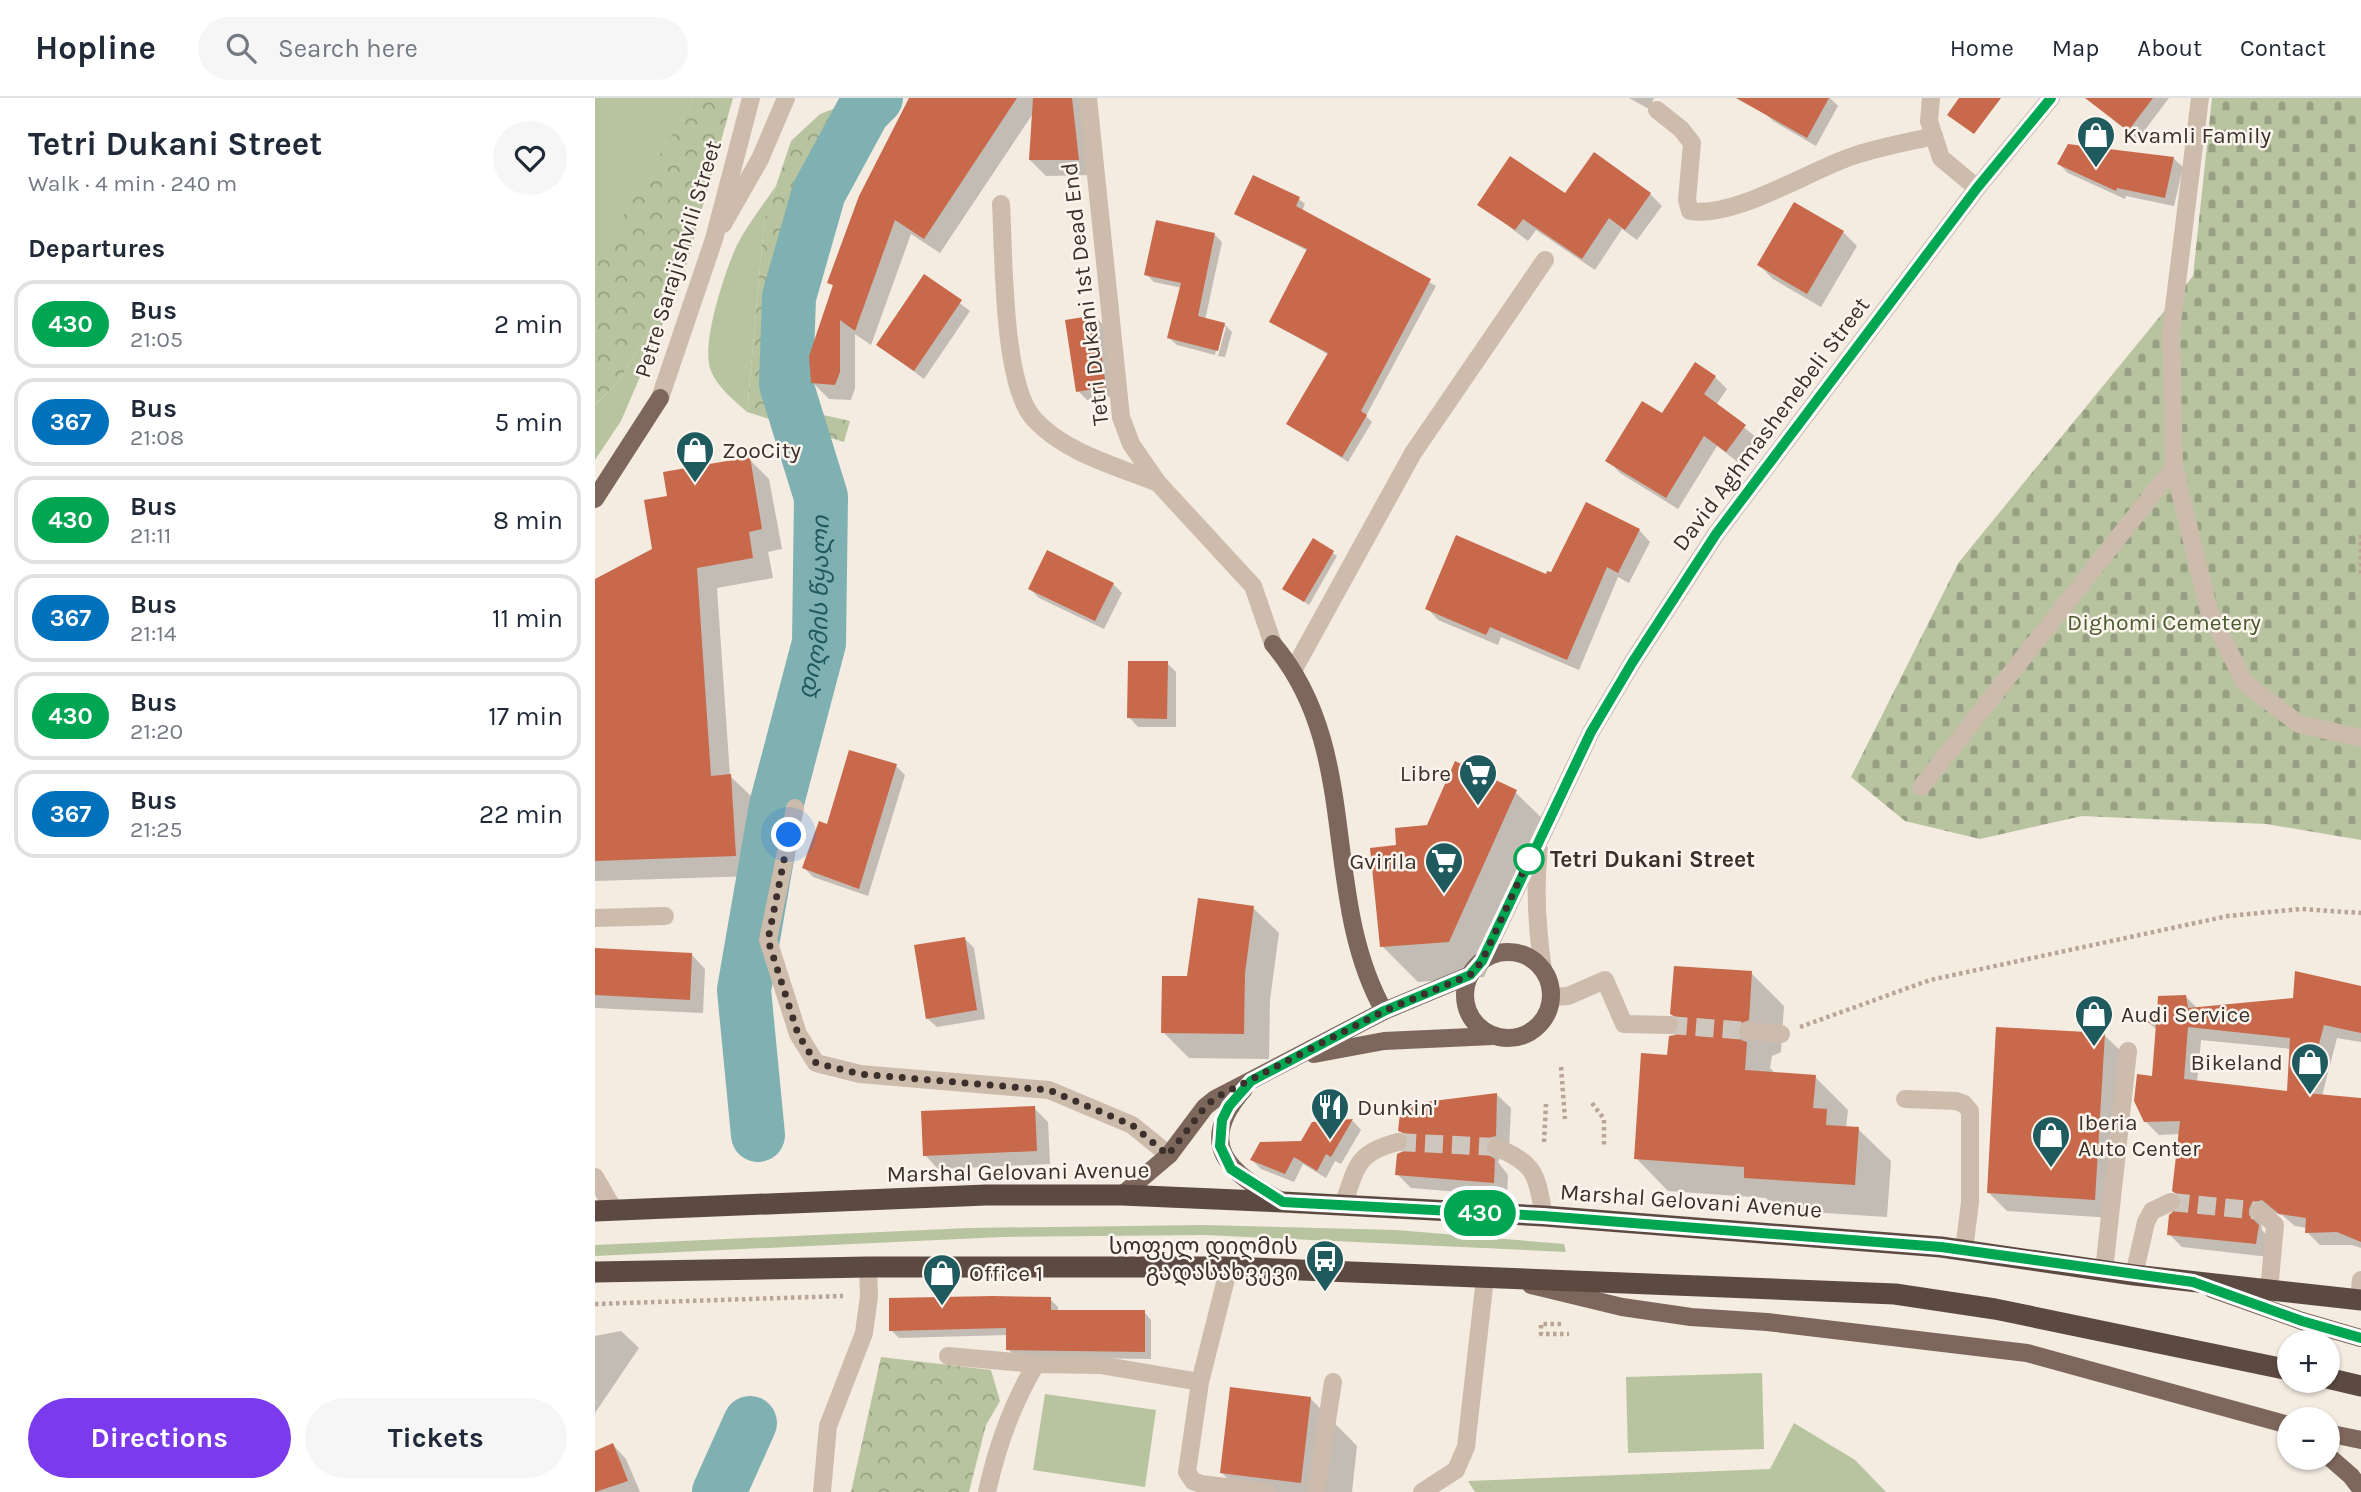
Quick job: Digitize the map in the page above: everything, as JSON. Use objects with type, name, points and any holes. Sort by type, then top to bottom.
[{"type":"highway","name":"Marshal Gelovani Avenue","points":[[604,1210],[986,1195],[1122,1195],[1283,1202],[1543,1216],[1964,1250],[2134,1275],[2269,1291],[2360,1293]]},
{"type":"highway","points":[[595,1272],[868,1267],[1229,1266],[1895,1294],[1995,1309],[2277,1368]]},
{"type":"highway","points":[[2340,1381],[2361,1386]]},
{"type":"main road","name":"Petre Sarajishvili Street","points":[[595,499],[660,398]]},
{"type":"main road","points":[[1273,644],[1294,669],[1315,712],[1327,749],[1358,950],[1367,979],[1384,1011]]},
{"type":"main road","points":[[1122,1195],[1168,1155],[1205,1107],[1384,1011],[1507,952],[1521,954],[1543,970],[1551,997],[1542,1022],[1532,1031],[1506,1039],[1480,1029],[1465,1004],[1476,968]]},
{"type":"main road","points":[[1296,1058],[1384,1041],[1493,1036]]},
{"type":"main road","points":[[1251,1081],[1229,1106],[1222,1120],[1220,1146],[1231,1169],[1283,1202]]},
{"type":"main road","points":[[1494,1279],[1622,1307],[1691,1317],[1767,1322],[2027,1353],[2277,1423]]},
{"type":"main road","points":[[2193,1282],[2302,1321],[2361,1338]]},
{"type":"main road","points":[[2340,1436],[2361,1440]]},
{"type":"main road","points":[[2340,1466],[2361,1489]]},
{"type":"street","name":"Petre Sarajishvili Street","points":[[660,398],[714,239],[751,98]]},
{"type":"street","points":[[714,239],[760,159],[786,98]]},
{"type":"street","name":"Tetri Dukani 1st Dead End","points":[[1088,98],[1121,417],[1131,444],[1158,482],[1254,586],[1273,644]]},
{"type":"street","points":[[1931,98],[1929,121],[1941,158],[1977,188]]},
{"type":"street","name":"David Aghmashenebeli Street","points":[[1476,968],[1591,732],[1632,663],[1716,534],[1977,188],[2051,98]]},
{"type":"street","points":[[2200,98],[2171,331],[2174,467],[2209,611],[2245,683],[2299,724],[2361,738]]},
{"type":"street","points":[[1657,110],[1681,129],[1692,143],[1687,200],[1690,211],[1705,214],[1731,207],[1855,155],[1934,136]]},
{"type":"street","points":[[1001,204],[1010,341],[1017,390],[1033,418],[1056,439],[1084,454],[1158,482]]},
{"type":"street","points":[[1294,669],[1412,453],[1545,260]]},
{"type":"street","points":[[1921,787],[2174,467]]},
{"type":"street","points":[[795,808],[768,940],[798,1034],[816,1063],[860,1074],[1049,1090],[1132,1125],[1168,1155]]},
{"type":"street","name":"David Aghmashenebeli Street","points":[[1540,836],[1535,887],[1536,926],[1543,970]]},
{"type":"street","points":[[595,918],[665,916]]},
{"type":"street","points":[[1551,997],[1569,996],[1605,980],[1624,1024],[1669,1025]]},
{"type":"street","points":[[1748,1031],[1781,1034]]},
{"type":"street","points":[[2104,1270],[2128,1051]]},
{"type":"street","points":[[1905,1099],[1956,1101],[1964,1104],[1970,1111],[1970,1202],[1964,1250]]},
{"type":"street","points":[[1343,1205],[1358,1163],[1372,1149],[1398,1142]]},
{"type":"street","points":[[1496,1147],[1524,1159],[1537,1179],[1543,1216]]},
{"type":"street","points":[[595,1177],[604,1210]]},
{"type":"street","points":[[2134,1275],[2146,1222],[2152,1211],[2171,1202]]},
{"type":"street","points":[[2260,1212],[2275,1225],[2269,1291]]},
{"type":"street","points":[[1229,1266],[1200,1382],[1187,1472],[1193,1481],[1267,1492]]},
{"type":"street","points":[[822,1492],[828,1426],[864,1333],[869,1296],[868,1267]]},
{"type":"street","points":[[1422,1492],[1456,1470],[1466,1447],[1494,1279]]},
{"type":"street","points":[[949,1356],[1036,1364],[1100,1365],[1200,1382]]},
{"type":"street","points":[[987,1492],[997,1446],[1023,1386],[1036,1364]]},
{"type":"street","points":[[1316,1492],[1333,1382]]},
{"type":"street","points":[[814,1492],[825,1467]]},
{"type":"path","points":[[2361,535],[2361,577]]},
{"type":"path","points":[[1781,1034],[1930,980],[2228,916],[2301,909],[2361,913]]},
{"type":"path","points":[[1560,1067],[1565,1119]]},
{"type":"path","points":[[1592,1103],[1604,1119],[1604,1147]]},
{"type":"path","points":[[1544,1142],[1546,1104]]},
{"type":"path","points":[[595,1304],[843,1296]]},
{"type":"path","points":[[1561,1324],[1541,1324],[1541,1334],[1569,1334]]},
{"type":"green space","points":[[595,98],[694,98],[601,254],[595,278]]},
{"type":"green space","points":[[694,98],[733,98],[683,277],[617,383],[595,405],[595,278],[600,254]]},
{"type":"green space","points":[[849,98],[897,98],[813,253],[804,328],[807,398],[819,414],[850,421],[844,442],[747,412],[764,222],[791,141],[820,114],[844,105]]},
{"type":"green space","name":"Dighomi Cemetery","points":[[2212,98],[2361,98],[2361,840],[2266,824],[2082,816],[1980,839],[1905,821],[1851,777],[1959,562],[2193,276]]},
{"type":"green space","points":[[776,186],[764,223],[747,412],[718,383],[711,371],[708,359],[711,327],[726,272],[737,245]]},
{"type":"green space","points":[[683,277],[621,421],[595,460],[595,405],[617,383]]},
{"type":"green space","points":[[1203,1225],[1396,1230],[1564,1244],[1566,1252],[1205,1235],[1002,1237],[595,1256],[595,1245],[968,1228]]},
{"type":"green space","points":[[881,1357],[991,1370],[1000,1401],[986,1425],[969,1492],[851,1492]]},
{"type":"green space","points":[[1762,1373],[1764,1449],[1628,1453],[1626,1377]]},
{"type":"green space","points":[[1045,1394],[1156,1410],[1145,1487],[1033,1470]]},
{"type":"green space","points":[[1794,1423],[1855,1460],[1886,1492],[1475,1492],[1468,1481],[1770,1469]]},
{"type":"building","points":[[909,98],[1017,98],[924,239],[895,220],[855,331],[840,320],[840,372],[835,385],[811,383],[809,356],[833,285],[827,283],[859,196]]},
{"type":"building","points":[[1033,98],[1072,98],[1079,160],[1029,160]]},
{"type":"building","points":[[1736,98],[1829,98],[1807,138]]},
{"type":"building","points":[[1959,98],[2001,98],[1974,134],[1947,115]]},
{"type":"building","points":[[2085,98],[2153,98],[2128,131]]},
{"type":"building","points":[[2068,144],[2174,157],[2165,198],[2117,188],[2116,191],[2057,164]]},
{"type":"building","points":[[1594,152],[1651,193],[1625,230],[1609,218],[1582,259],[1523,219],[1515,230],[1477,205],[1510,156],[1565,193]]},
{"type":"building","points":[[1253,175],[1300,197],[1296,206],[1431,279],[1361,411],[1367,415],[1342,457],[1286,424],[1328,353],[1269,322],[1307,249],[1234,214]]},
{"type":"building","points":[[1794,202],[1844,231],[1807,294],[1757,265]]},
{"type":"building","points":[[1156,220],[1215,233],[1198,316],[1225,323],[1218,351],[1167,338],[1181,283],[1144,275]]},
{"type":"building","points":[[924,274],[962,300],[914,371],[876,345]]},
{"type":"building","points":[[1096,315],[1106,387],[1076,392],[1065,320]]},
{"type":"building","points":[[1695,362],[1716,376],[1704,394],[1746,425],[1726,452],[1704,436],[1666,498],[1605,461],[1642,401],[1662,413]]},
{"type":"building","points":[[750,457],[762,529],[749,532],[753,558],[697,568],[711,776],[731,774],[736,856],[595,861],[595,579],[652,549],[644,500],[667,496],[663,472]]},
{"type":"building","points":[[1586,502],[1640,529],[1618,573],[1607,567],[1567,660],[1490,627],[1486,635],[1425,609],[1456,535],[1546,574],[1547,571],[1551,572]]},
{"type":"building","points":[[1313,538],[1334,551],[1304,602],[1282,589]]},
{"type":"building","points":[[1047,550],[1114,583],[1095,621],[1028,589]]},
{"type":"building","points":[[1128,661],[1168,661],[1167,719],[1127,718]]},
{"type":"building","points":[[849,750],[897,764],[859,889],[802,868],[819,821],[827,824]]},
{"type":"building","points":[[1455,761],[1517,790],[1449,942],[1380,947],[1370,848],[1396,845],[1395,828],[1427,825]]},
{"type":"building","points":[[1198,898],[1254,906],[1245,973],[1244,1034],[1161,1033],[1162,976],[1187,976]]},
{"type":"building","points":[[965,937],[977,1010],[926,1019],[914,945]]},
{"type":"building","points":[[595,948],[692,953],[690,1000],[595,995]]},
{"type":"building","points":[[1674,966],[1752,971],[1749,1020],[1739,1024],[1737,1031],[1741,1040],[1747,1042],[1745,1070],[1816,1075],[1813,1108],[1827,1109],[1826,1125],[1859,1127],[1855,1185],[1744,1178],[1744,1167],[1634,1159],[1641,1053],[1667,1055],[1669,1036],[1675,1035],[1680,1026],[1679,1019],[1670,1014]]},
{"type":"building","points":[[2295,971],[2361,986],[2361,1033],[2324,1025],[2306,1093],[2361,1098],[2361,1242],[2337,1232],[2305,1233],[2306,1218],[2279,1214],[2262,1200],[2252,1203],[2249,1209],[2249,1215],[2259,1225],[2256,1244],[2167,1235],[2169,1215],[2182,1204],[2181,1197],[2172,1191],[2180,1121],[2144,1122],[2134,1101],[2137,1074],[2152,1076],[2156,1024],[2148,1023],[2148,1012],[2157,1011],[2158,996],[2186,995],[2188,1008],[2293,998]],"holes":[[[2188,1027],[2290,1038],[2287,1091],[2184,1079]]]},
{"type":"building","points":[[1996,1027],[2105,1033],[2095,1200],[1987,1193]]},
{"type":"building","points":[[1497,1093],[1496,1136],[1489,1138],[1485,1147],[1487,1154],[1495,1159],[1494,1183],[1395,1175],[1397,1154],[1406,1150],[1409,1144],[1406,1134],[1398,1131],[1401,1105]]},
{"type":"building","points":[[1035,1106],[1037,1151],[923,1156],[921,1111]]},
{"type":"building","points":[[1353,1119],[1331,1157],[1326,1154],[1317,1171],[1294,1157],[1285,1174],[1250,1160],[1260,1142],[1301,1141],[1312,1122]]},
{"type":"building","points":[[1051,1297],[1051,1310],[1145,1310],[1145,1352],[1006,1350],[1006,1328],[889,1331],[889,1298]]},
{"type":"building","points":[[1230,1387],[1311,1397],[1301,1483],[1220,1473]]},
{"type":"building","points":[[613,1443],[628,1481],[595,1492],[595,1451]]},
{"type":"waterway","name":"დიღმის წყალი","points":[[758,1135],[744,990],[776,806],[819,643],[821,497],[786,384],[789,297],[819,192],[863,111],[876,98]]},
{"type":"waterway","name":"დიღმის წყალი","points":[[719,1492],[750,1423]]},
{"type":"tunnel","points":[[1669,1025],[1748,1031]]},
{"type":"tunnel","points":[[1398,1142],[1496,1147]]},
{"type":"tunnel","points":[[2171,1202],[2260,1211]]},
{"type":"bus line","name":"430","points":[[2051,98],[1977,188],[1716,534],[1632,663],[1591,732],[1482,961],[1470,975],[1384,1011],[1251,1081],[1229,1106],[1222,1120],[1220,1146],[1231,1169],[1247,1182],[1283,1202],[1543,1216],[1941,1247],[2193,1282],[2302,1321],[2361,1338]]},
{"type":"place","name":"Kvamli Family","points":[[2096,169]]},
{"type":"place","name":"ZooCity","points":[[695,484]]},
{"type":"place","name":"Libre","points":[[1478,807]]},
{"type":"place","name":"Tetri Dukani Street","points":[[1529,859]]},
{"type":"place","name":"Gvirila","points":[[1444,895]]},
{"type":"place","name":"Audi Service","points":[[2094,1048]]},
{"type":"place","name":"Bikeland","points":[[2310,1096]]},
{"type":"place","name":"Dunkin'","points":[[1330,1141]]},
{"type":"place","name":"Iberia Auto Center","points":[[2051,1169]]},
{"type":"place","name":"სოფელ დიღმის გადასახვევი","points":[[1325,1293]]},
{"type":"place","name":"Office 1","points":[[942,1307]]},
{"type":"route","points":[[789,835],[770,917],[770,957],[798,1034],[816,1063],[860,1074],[1049,1090],[1132,1125],[1168,1155],[1215,1098],[1384,1011],[1470,975],[1482,961],[1530,857],[1529,859]]}]
